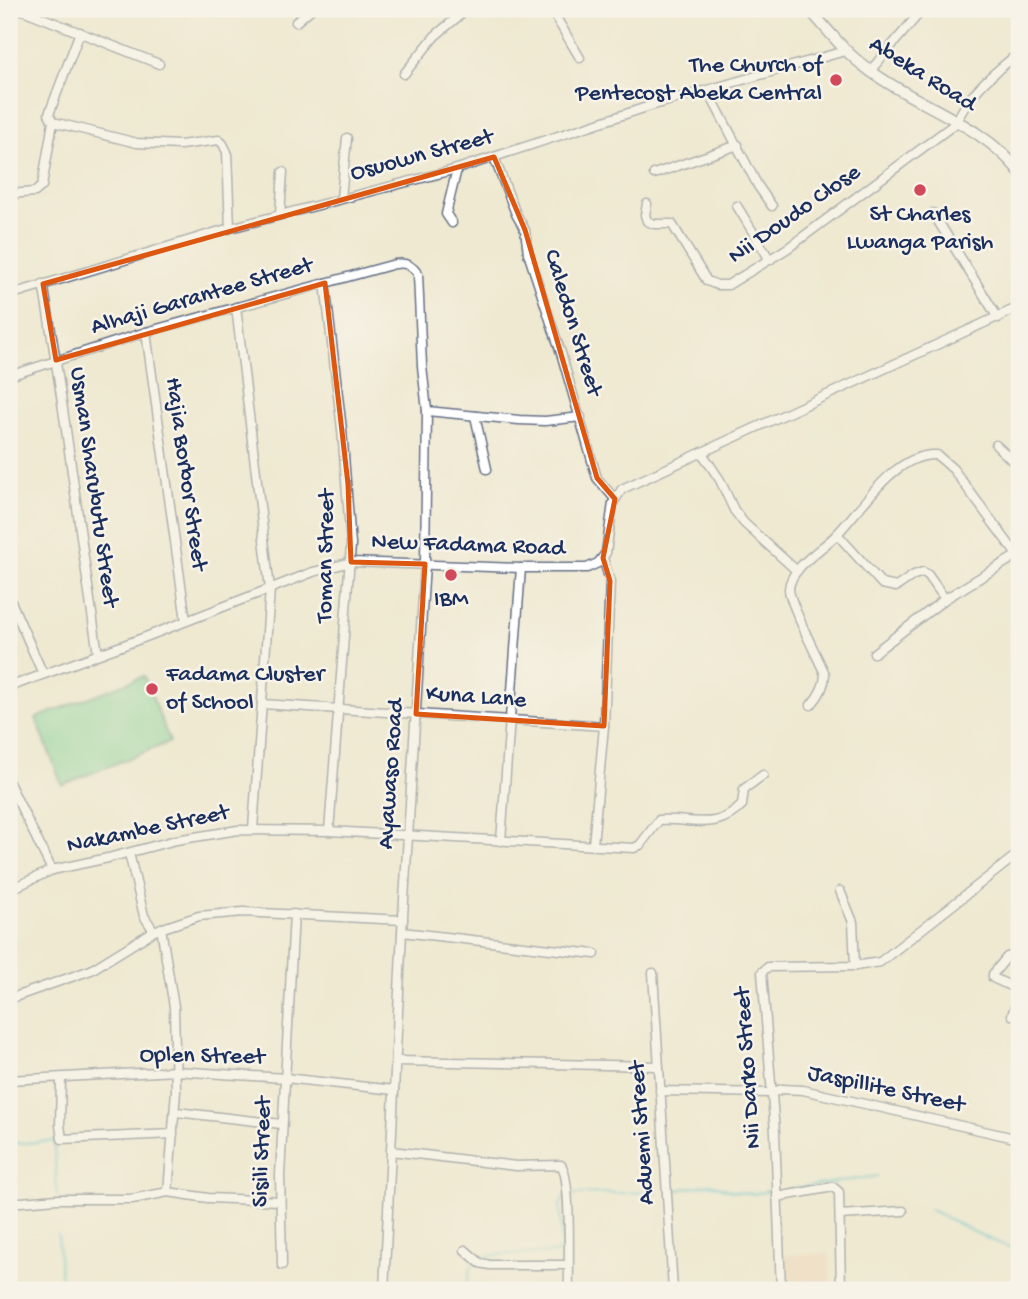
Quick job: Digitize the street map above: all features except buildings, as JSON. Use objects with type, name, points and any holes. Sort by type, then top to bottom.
[{"type":"street","points":[[20,9],[159,64]]},
{"type":"street","points":[[296,22],[311,9]]},
{"type":"street","points":[[404,74],[435,36],[467,9]]},
{"type":"street","points":[[551,9],[580,58]]},
{"type":"street","name":"Abeka Road","points":[[809,9],[845,51],[870,71],[980,135],[1019,171]]},
{"type":"street","points":[[870,71],[923,9]]},
{"type":"street","points":[[9,194],[35,192],[42,186],[52,122],[49,114],[80,32]]},
{"type":"street","name":"Osuown Street","points":[[9,295],[230,228],[457,169],[647,107],[845,51]]},
{"type":"street","points":[[956,123],[961,110],[982,84],[1019,53]]},
{"type":"street","points":[[708,91],[758,186],[772,206]]},
{"type":"street","points":[[52,122],[137,143],[180,145],[219,140],[226,152],[230,228]]},
{"type":"street","name":"Nii Doudo Close","points":[[647,204],[647,221],[654,224],[672,224],[707,281],[728,285],[770,260],[956,123]]},
{"type":"street","points":[[341,198],[347,138]]},
{"type":"street","points":[[654,174],[738,145]]},
{"type":"street","name":"Caledon Street","points":[[494,157],[525,230],[528,253],[581,417],[597,478],[615,499]]},
{"type":"street","points":[[452,223],[446,214],[457,169]]},
{"type":"street","points":[[280,214],[284,172]]},
{"type":"street","points":[[737,206],[770,260]]},
{"type":"street","points":[[933,213],[998,318]]},
{"type":"street","name":"Alhaji Garantee Street","points":[[9,376],[146,332],[395,264],[408,264]]},
{"type":"street","name":"Ayawaso Road","points":[[384,1290],[402,932],[425,564],[427,411],[418,274],[408,264]]},
{"type":"street","name":"Toman Street","points":[[325,283],[348,484],[351,562],[329,831]]},
{"type":"street","name":"Usman Sharubutu Street","points":[[43,284],[98,654]]},
{"type":"street","points":[[236,307],[270,589],[253,830]]},
{"type":"street","points":[[593,845],[604,726],[610,581],[603,558],[608,547],[615,499],[627,486],[1019,307]]},
{"type":"street","name":"Hajia Borbor Street","points":[[146,332],[186,621]]},
{"type":"street","points":[[427,411],[545,421],[581,417]]},
{"type":"street","points":[[475,415],[488,469]]},
{"type":"street","points":[[996,445],[1019,467]]},
{"type":"street","points":[[702,453],[744,523],[797,571]]},
{"type":"street","points":[[811,705],[821,691],[825,674],[791,598],[790,584],[797,571],[837,534],[887,477],[911,462],[925,456],[937,455],[953,470],[1018,555],[945,598],[874,653]]},
{"type":"street","points":[[837,534],[882,584],[896,587],[923,572],[945,598]]},
{"type":"street","name":"New Fadama Road","points":[[9,687],[313,572],[351,562],[587,568],[603,558]]},
{"type":"street","points":[[501,841],[521,568]]},
{"type":"street","points":[[9,597],[43,674]]},
{"type":"street","name":"Kuna Lane","points":[[262,704],[604,726]]},
{"type":"street","name":"Nakambe Street","points":[[9,890],[52,870],[176,840],[253,830],[329,831],[638,847],[659,820],[705,823],[719,821],[741,807],[744,789],[764,775]]},
{"type":"street","points":[[9,783],[52,870]]},
{"type":"street","points":[[129,853],[144,916],[158,930],[174,1007],[176,1112],[168,1192]]},
{"type":"street","name":"Nii Darko Street","points":[[781,1290],[762,972],[768,967],[785,965],[855,966],[880,962],[1019,853]]},
{"type":"street","points":[[840,891],[853,922],[855,966]]},
{"type":"street","points":[[9,999],[91,970],[158,930],[198,916],[222,912],[403,920]]},
{"type":"street","name":"Sisili Street","points":[[282,1265],[279,1201],[294,914]]},
{"type":"street","points":[[402,932],[595,954]]},
{"type":"street","points":[[1019,955],[1007,957],[993,974],[993,978],[1019,990]]},
{"type":"street","name":"Aduemi Street","points":[[653,973],[673,1290]]},
{"type":"street","points":[[1013,1015],[1019,997]]},
{"type":"street","points":[[396,1061],[657,1066]]},
{"type":"street","name":"Oplen Street","points":[[9,1080],[176,1071],[285,1078],[394,1090]]},
{"type":"street","points":[[61,1078],[61,1136],[65,1140],[173,1134]]},
{"type":"street","name":"Jaspillite Street","points":[[660,1091],[771,1093],[793,1089],[1019,1139]]},
{"type":"street","points":[[176,1112],[282,1124]]},
{"type":"street","points":[[390,1151],[516,1166],[556,1163],[565,1169],[569,1290]]},
{"type":"street","points":[[777,1195],[833,1187],[839,1192],[841,1290]]},
{"type":"street","points":[[9,1203],[57,1199],[132,1199],[168,1192],[208,1198],[279,1201]]},
{"type":"street","points":[[840,1215],[903,1211]]},
{"type":"street","points":[[465,1250],[490,1265],[568,1265]]},
{"type":"highlighted area","points":[[494,157],[525,230],[597,478],[615,499],[603,558],[610,581],[604,726],[416,714],[425,564],[351,562],[348,484],[325,283],[56,360],[43,284]]},
{"type":"shaded area","points":[[829,1253],[831,1290],[785,1290],[783,1255]]},
{"type":"green space","points":[[144,676],[170,742],[62,785],[36,718]]},
{"type":"waterway","points":[[9,1144],[54,1141],[57,1195]]},
{"type":"waterway","points":[[784,1190],[877,1176]]},
{"type":"waterway","points":[[671,1191],[711,1184],[752,1194],[770,1191]]},
{"type":"waterway","points":[[571,1194],[658,1192]]},
{"type":"waterway","points":[[467,1290],[470,1270],[479,1259],[500,1254],[559,1252],[562,1247],[560,1205],[565,1196]]},
{"type":"waterway","points":[[929,1209],[984,1237],[1019,1251]]},
{"type":"waterway","points":[[58,1234],[61,1290]]},
{"type":"place","name":"The Church of Pentecost Abeka Central","points":[[836,80]]},
{"type":"place","name":"St Charles Lwanga Parish","points":[[920,190]]},
{"type":"place","name":"IBM","points":[[451,575]]},
{"type":"place","name":"Fadama Cluster of School","points":[[152,689]]}]
